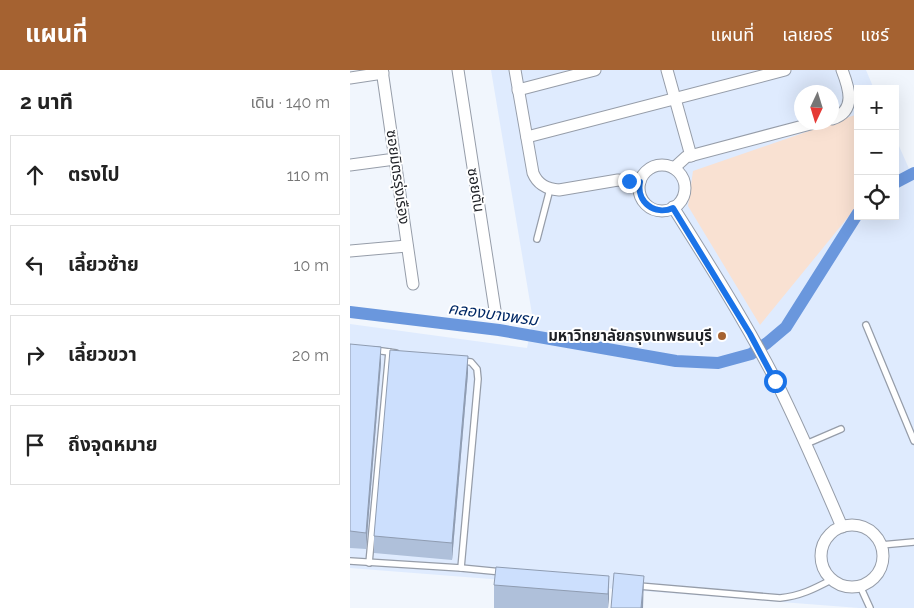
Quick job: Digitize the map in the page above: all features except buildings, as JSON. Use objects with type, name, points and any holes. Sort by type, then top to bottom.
[{"type":"street","name":"ซอยตัน","points":[[458,70],[495,310]]},
{"type":"street","points":[[515,70],[535,178],[541,184],[550,189],[563,190],[618,180],[640,182]]},
{"type":"street","points":[[518,90],[595,70]]},
{"type":"street","points":[[667,70],[691,156]]},
{"type":"street","points":[[527,137],[785,70]]},
{"type":"street","points":[[839,115],[849,100],[848,87],[842,70]]},
{"type":"street","points":[[350,78],[382,72]]},
{"type":"street","name":"ซอยมิตรรุ่งเรือง","points":[[382,72],[413,284]]},
{"type":"street","points":[[674,168],[684,159],[691,156],[794,128]]},
{"type":"street","points":[[350,165],[395,160]]},
{"type":"street","points":[[667,166],[674,168],[680,173],[685,187],[681,201],[673,208],[661,210],[647,205],[642,199],[640,182],[646,172],[652,167],[667,166]]},
{"type":"street","points":[[673,208],[750,334],[775,381],[806,444],[842,527]]},
{"type":"street","points":[[350,251],[408,246]]},
{"type":"street","points":[[853,525],[863,527],[871,532],[881,545],[883,561],[878,574],[870,582],[851,587],[840,585],[831,580],[822,566],[820,555],[823,544],[829,535],[842,527],[853,525]]},
{"type":"lane","points":[[536,239],[550,189]]},
{"type":"lane","points":[[866,325],[914,441]]},
{"type":"lane","points":[[370,349],[407,354]]},
{"type":"lane","points":[[369,563],[389,352]]},
{"type":"lane","points":[[452,360],[471,362],[477,369],[478,379],[461,568]]},
{"type":"lane","points":[[806,444],[840,429]]},
{"type":"lane","points":[[881,545],[914,542]]},
{"type":"lane","points":[[350,561],[510,573]]},
{"type":"lane","points":[[628,585],[780,598],[808,592],[831,580]]},
{"type":"lane","points":[[860,586],[870,608]]},
{"type":"shaded area","name":"มหาวิทยาลัยกรุงเทพธนบุรี","points":[[491,70],[866,70],[872,85],[854,85],[854,220],[899,220],[899,146],[914,180],[914,608],[859,608],[350,568],[350,324],[527,348],[533,320]]},
{"type":"shaded area","points":[[854,115],[854,210],[760,325],[688,206],[693,171],[812,130],[839,130],[839,121]]},
{"type":"waterway","name":"คลองบางพรม","points":[[899,181],[914,173]]},
{"type":"waterway","name":"คลองบางพรม","points":[[350,312],[499,330],[676,361],[718,363],[751,354],[786,327],[854,219]]},
{"type":"place","name":"มหาวิทยาลัยกรุงเทพธนบุรี","points":[[722,336]]},
{"type":"route","points":[[629,181],[640,182],[642,199],[647,205],[661,210],[673,208],[750,334],[775,381]]}]
